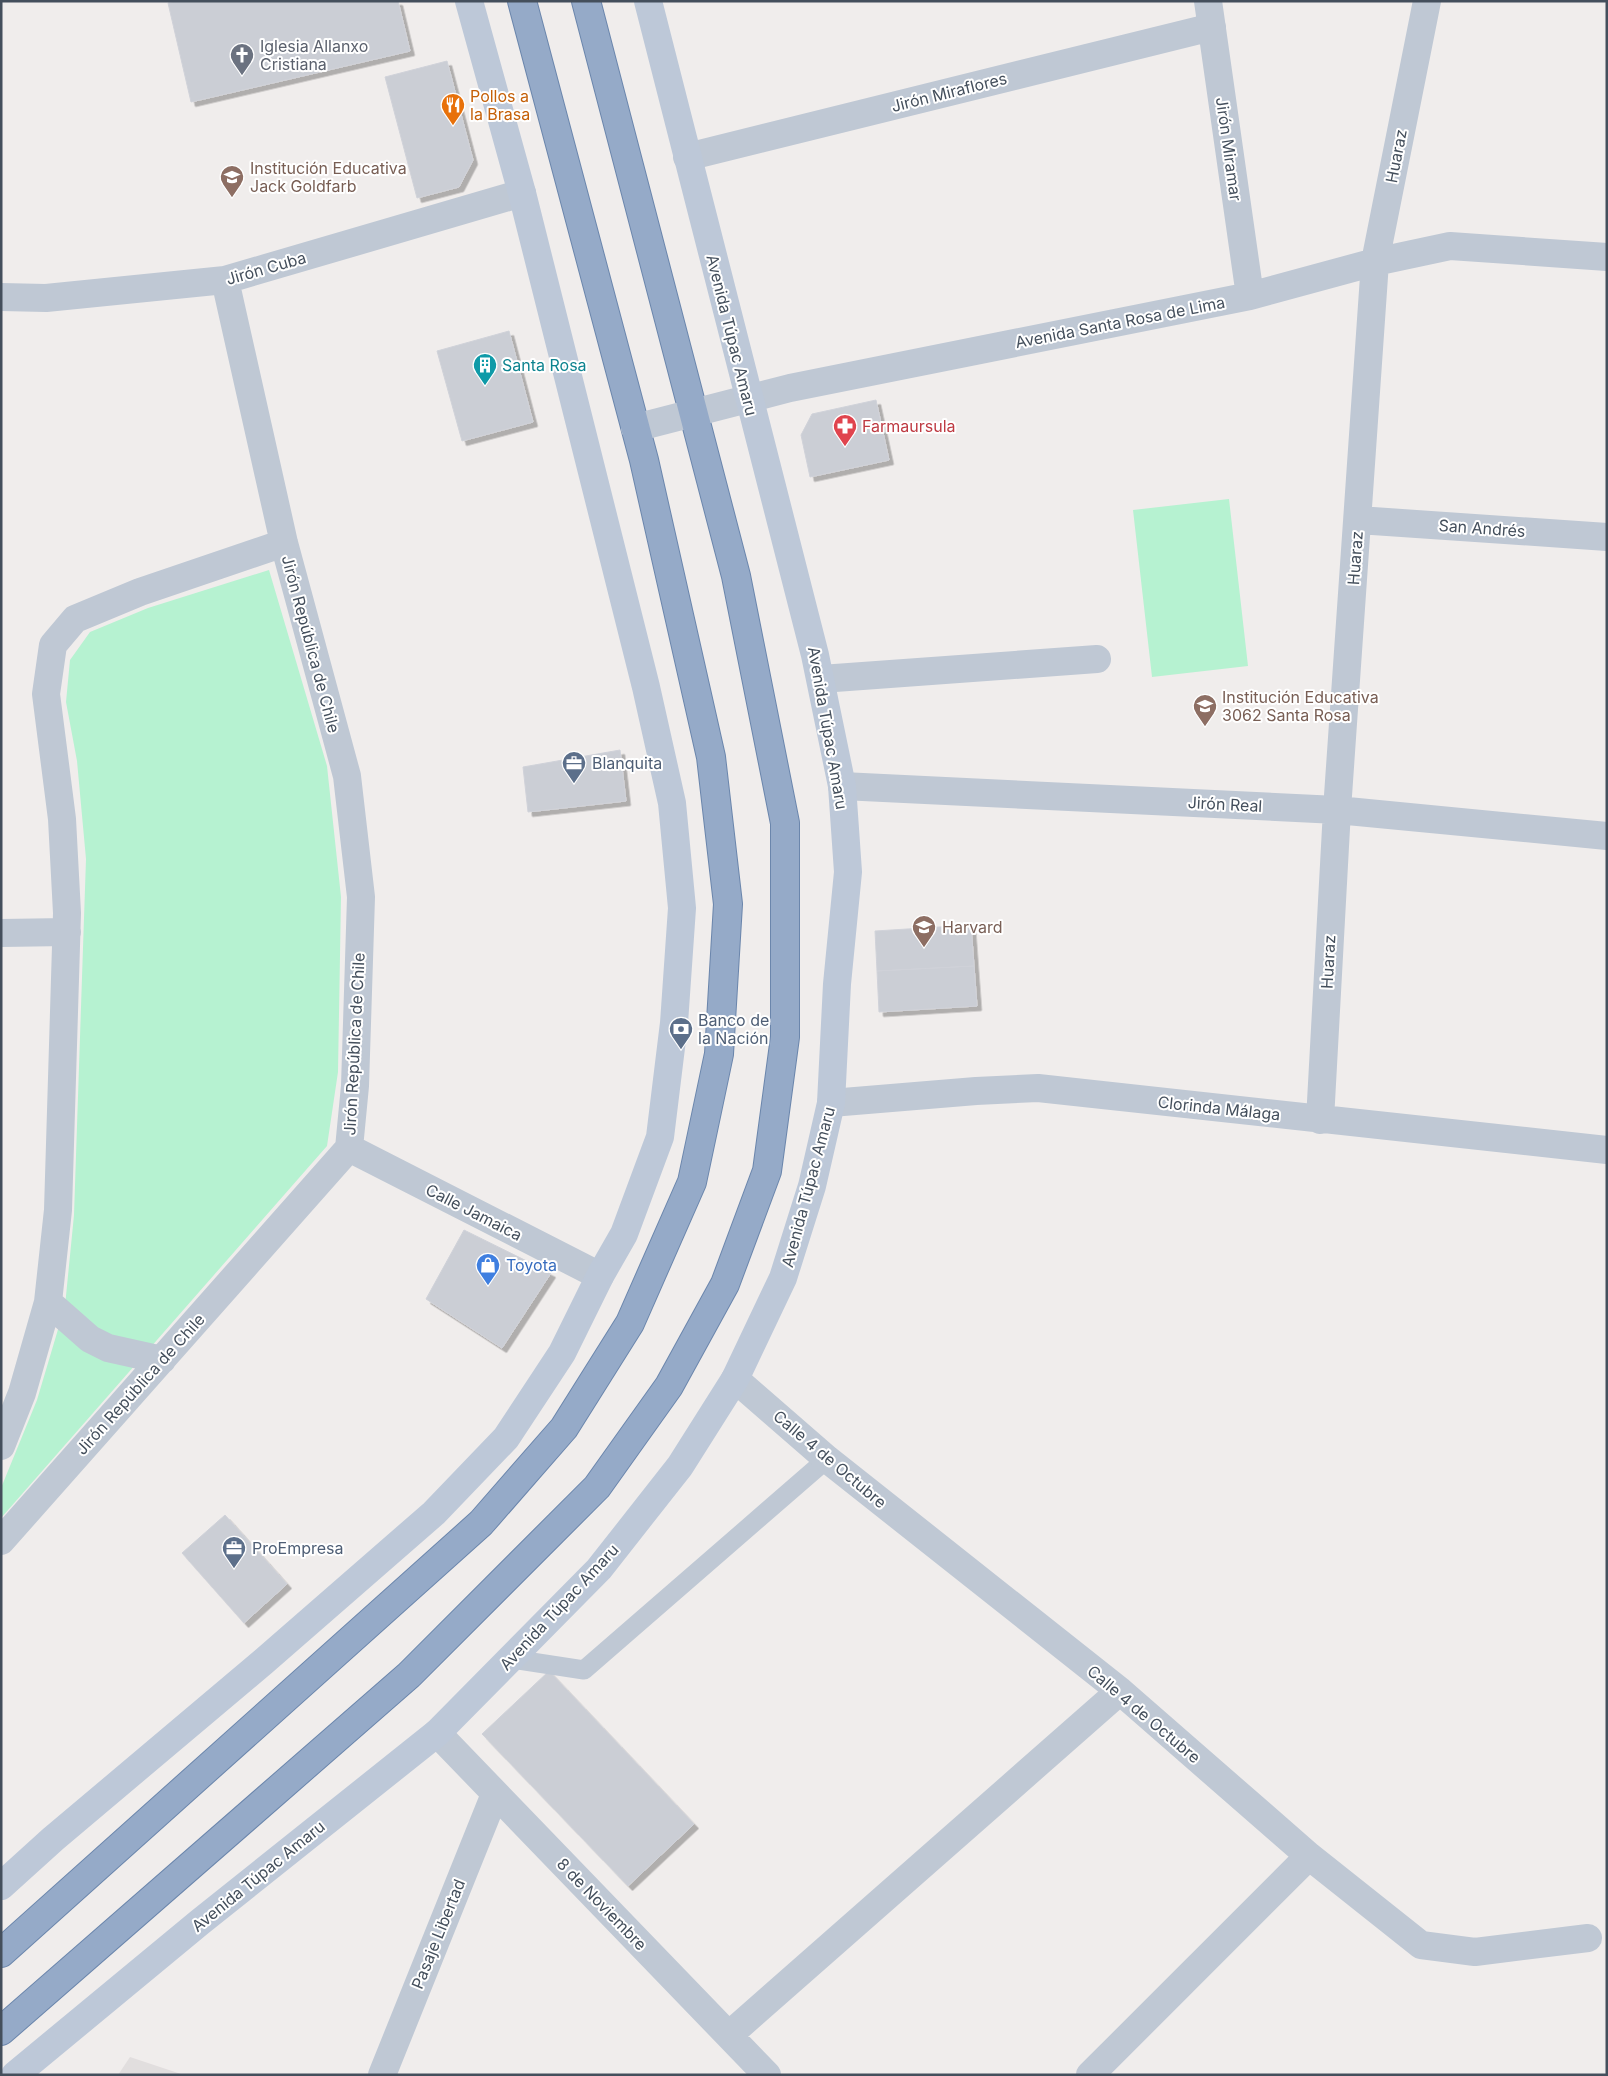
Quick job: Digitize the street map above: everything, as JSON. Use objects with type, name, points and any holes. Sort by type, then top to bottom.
[{"type":"highway","points":[[1,1953],[487,1516],[564,1428],[626,1330],[692,1182],[719,1054],[728,904],[710,757],[635,428],[522,1]]},
{"type":"highway","points":[[1,2031],[409,1675],[597,1487],[669,1386],[725,1284],[766,1171],[785,1037],[785,823],[736,576],[586,1]]},
{"type":"main road","points":[[1,1886],[53,1839],[264,1662],[440,1506],[506,1438],[562,1352],[600,1276],[624,1234],[660,1137],[674,1023],[682,908],[672,803],[646,687],[522,193],[469,1]]},
{"type":"main road","name":"Avenida Túpac Amaru","points":[[15,2075],[200,1922],[437,1733],[599,1569],[680,1466],[735,1379],[783,1278],[812,1186],[831,1103],[837,984],[848,872],[842,786],[821,679],[648,1]]},
{"type":"street","name":"Huaraz","points":[[1320,1120],[1337,810],[1375,262],[1427,1]]},
{"type":"street","name":"Jirón Miraflores","points":[[687,157],[1210,14]]},
{"type":"street","name":"Jirón Miramar","points":[[1210,14],[1250,296]]},
{"type":"street","name":"Jirón Cuba","points":[[1,297],[46,298],[226,280],[522,193]]},
{"type":"street","name":"Avenida Santa Rosa de Lima","points":[[635,428],[748,398],[1250,296],[1375,262],[1450,246],[1607,257]]},
{"type":"street","name":"Jirón República de Chile","points":[[1,1541],[349,1148],[355,1086],[361,897],[347,776],[284,543],[226,280]]},
{"type":"street","name":"San Andrés","points":[[1358,520],[1607,537]]},
{"type":"street","name":"Jirón República de Chile","points":[[1,1446],[22,1393],[48,1302],[58,1210],[67,932],[62,819],[46,694],[53,645],[75,619],[140,592],[284,543]]},
{"type":"street","points":[[821,679],[1097,659]]},
{"type":"street","name":"Jirón Real","points":[[842,786],[1337,810],[1607,836]]},
{"type":"street","points":[[1,933],[67,932]]},
{"type":"street","name":"Clorinda Málaga","points":[[831,1103],[1038,1088],[1607,1150]]},
{"type":"street","name":"Calle Jamaica","points":[[349,1148],[600,1276]]},
{"type":"street","points":[[48,1302],[90,1339],[108,1348],[162,1360]]},
{"type":"street","name":"Calle 4 de Octubre","points":[[735,1379],[827,1458],[1120,1691],[1309,1856],[1421,1945],[1475,1952],[1588,1938]]},
{"type":"street","points":[[728,2035],[1120,1691]]},
{"type":"street","name":"8 de Noviembre","points":[[437,1733],[767,2075]]},
{"type":"street","name":"Pasaje Libertad","points":[[382,2075],[495,1794]]},
{"type":"street","points":[[1090,2075],[1309,1856]]},
{"type":"lane","points":[[512,1659],[584,1670],[827,1458]]},
{"type":"shaded area","points":[[130,2057],[184,2075],[118,2075]]},
{"type":"green space","points":[[1229,499],[1248,666],[1152,677],[1133,510]]},
{"type":"green space","points":[[269,570],[327,766],[341,897],[338,1072],[327,1146],[1,1518],[1,1488],[37,1400],[65,1306],[74,1215],[86,859],[77,761],[66,702],[70,660],[90,632],[148,608]]},
{"type":"building","name":"Iglesia Allanxo Cristiana","points":[[175,1],[398,1],[410,51],[191,102],[168,3]]},
{"type":"building","points":[[447,61],[473,160],[459,187],[417,198],[385,77]]},
{"type":"building","name":"Santa Rosa","points":[[509,331],[533,422],[462,441],[437,351]]},
{"type":"building","name":"Farmaursula","points":[[876,400],[889,460],[810,477],[801,435],[812,414]]},
{"type":"building","name":"Blanquita","points":[[620,750],[626,801],[528,812],[523,767]]},
{"type":"building","name":"Harvard","points":[[971,925],[974,966],[877,971],[875,931]]},
{"type":"building","points":[[974,966],[977,1006],[879,1012],[877,971]]},
{"type":"building","name":"Toyota","points":[[464,1230],[551,1273],[502,1348],[426,1299]]},
{"type":"building","name":"ProEmpresa","points":[[225,1515],[287,1584],[244,1623],[182,1553]]},
{"type":"building","points":[[549,1671],[694,1824],[628,1886],[482,1734]]},
{"type":"place","name":"Iglesia Allanxo Cristiana","points":[[242,76]]},
{"type":"place","name":"Pollos a la Brasa","points":[[453,126]]},
{"type":"place","name":"Institución Educativa Jack Goldfarb","points":[[232,198]]},
{"type":"place","name":"Santa Rosa","points":[[485,386]]},
{"type":"place","name":"Farmaursula","points":[[845,447]]},
{"type":"place","name":"Institución Educativa 3062 Santa Rosa","points":[[1205,727]]},
{"type":"place","name":"Blanquita","points":[[574,784]]},
{"type":"place","name":"Harvard","points":[[924,948]]},
{"type":"place","name":"Banco de la Nación","points":[[681,1050]]},
{"type":"place","name":"Toyota","points":[[488,1286]]},
{"type":"place","name":"ProEmpresa","points":[[234,1569]]}]
